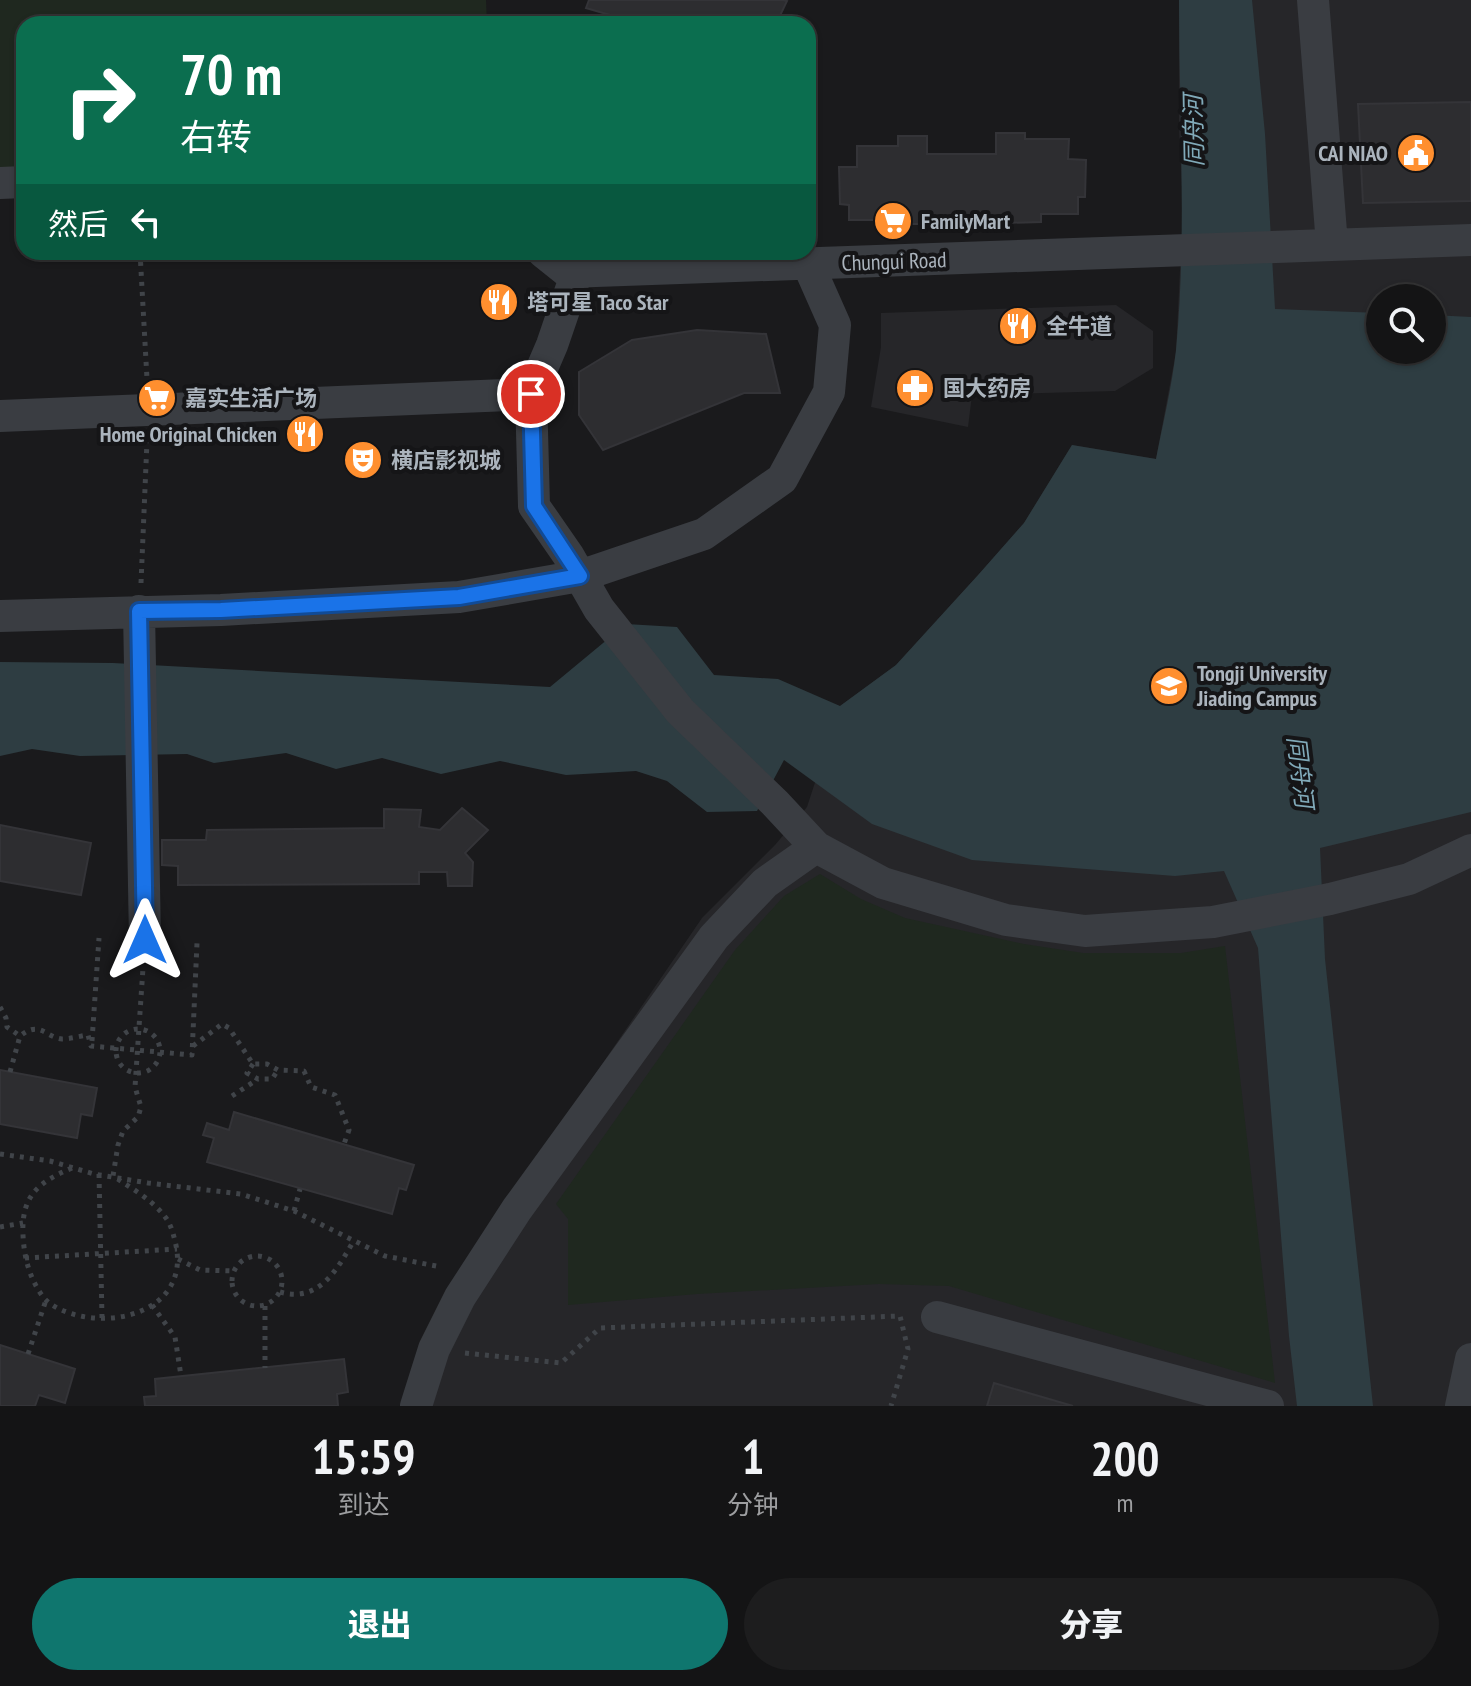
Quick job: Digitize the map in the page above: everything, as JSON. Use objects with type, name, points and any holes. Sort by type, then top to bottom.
[{"type":"street","points":[[1313,0],[1332,245],[1471,240]]},
{"type":"street","name":"Chungui Road","points":[[577,272],[1332,245]]},
{"type":"street","points":[[553,260],[568,272],[577,272],[531,394],[534,506],[599,609],[680,711],[816,847],[883,883],[1006,920],[1085,931],[1213,922],[1330,899],[1409,879],[1471,850]]},
{"type":"street","points":[[0,616],[221,610],[459,597],[580,576],[704,534],[782,479],[829,392],[835,325],[808,264]]},
{"type":"street","points":[[0,416],[531,394]]},
{"type":"street","points":[[139,611],[145,940]]},
{"type":"street","points":[[416,1406],[434,1349],[460,1297],[517,1209],[714,937],[765,883],[816,847]]},
{"type":"street","points":[[937,1317],[1268,1406]]},
{"type":"street","points":[[1461,1406],[1471,1359]]},
{"type":"path","points":[[91,1046],[99,938]]},
{"type":"path","points":[[113,1176],[123,1131],[138,1117],[141,1107],[135,1087],[145,940]]},
{"type":"path","points":[[91,1046],[192,1055],[197,943]]},
{"type":"path","points":[[0,1007],[7,1027],[20,1036]]},
{"type":"path","points":[[192,1046],[222,1024],[229,1028],[253,1064]]},
{"type":"path","points":[[139,1029],[152,1034],[160,1053],[155,1066],[136,1073],[122,1067],[116,1050],[119,1039],[125,1033],[139,1029]]},
{"type":"path","points":[[10,1072],[20,1036],[27,1030],[45,1030],[63,1039],[88,1035],[91,1046]]},
{"type":"path","points":[[253,1064],[267,1064],[278,1070],[304,1071],[311,1087],[335,1095],[349,1130],[344,1144]]},
{"type":"path","points":[[253,1064],[247,1073],[258,1079],[272,1079],[278,1070]]},
{"type":"path","points":[[232,1096],[258,1079]]},
{"type":"path","points":[[0,1154],[50,1161],[99,1174],[241,1194],[294,1211],[385,1256],[442,1267]]},
{"type":"path","points":[[72,1168],[45,1180],[32,1195],[23,1217],[25,1258],[46,1300],[64,1311],[102,1318],[131,1316],[152,1305],[172,1284],[178,1259],[171,1227],[165,1216],[144,1196],[113,1176]]},
{"type":"path","points":[[99,1174],[102,1318]]},
{"type":"path","points":[[294,1211],[300,1189]]},
{"type":"path","points":[[0,1227],[23,1223]]},
{"type":"path","points":[[280,1292],[294,1296],[313,1292],[341,1262],[354,1240]]},
{"type":"path","points":[[25,1258],[177,1249]]},
{"type":"path","points":[[269,1258],[281,1271],[280,1292],[265,1306],[247,1305],[232,1287],[234,1271],[245,1259],[269,1258]]},
{"type":"path","points":[[178,1259],[200,1270],[234,1271]]},
{"type":"path","points":[[28,1354],[46,1300]]},
{"type":"path","points":[[152,1305],[175,1337],[181,1376]]},
{"type":"path","points":[[265,1306],[265,1368]]},
{"type":"path","points":[[434,1349],[561,1363],[600,1328],[900,1316],[908,1349],[891,1406]]},
{"type":"shaded area","points":[[0,0],[486,0],[487,16],[16,16],[16,177],[0,178]]},
{"type":"shaded area","name":"Tongji University Jiading Campus","points":[[1179,0],[1471,0],[1471,1406],[406,1406],[451,1285],[702,918],[775,845],[807,807],[840,706],[896,665],[979,574],[1024,523],[1072,445],[1156,459],[1176,352],[1183,209],[1179,127]]},
{"type":"shaded area","points":[[1116,305],[1153,331],[1153,368],[1115,391],[972,395],[968,427],[871,407],[881,347],[881,313]]},
{"type":"shaded area","points":[[820,874],[861,899],[905,918],[1024,944],[1083,953],[1181,953],[1225,946],[1275,1383],[949,1286],[879,1284],[568,1305],[568,1219],[556,1204],[735,950],[784,896]]},
{"type":"water","name":"同舟河","points":[[1179,0],[1252,0],[1265,134],[1275,309],[1366,312],[1366,364],[1446,364],[1446,316],[1471,317],[1471,812],[1320,848],[1325,959],[1373,1406],[1297,1406],[1258,948],[1224,871],[1175,876],[972,860],[872,824],[784,760],[757,811],[707,812],[667,781],[636,771],[566,775],[500,761],[441,774],[382,758],[336,769],[286,753],[214,763],[187,754],[80,756],[32,749],[0,756],[0,662],[113,663],[550,687],[626,624],[677,627],[714,675],[778,679],[840,706],[896,665],[979,574],[1024,523],[1072,445],[1156,459],[1174,364],[1182,219]]},
{"type":"building","points":[[589,0],[787,1],[780,16],[614,16],[586,8]]},
{"type":"building","name":"CAI NIAO","points":[[1471,102],[1471,201],[1363,203],[1358,104]]},
{"type":"building","points":[[996,133],[1025,133],[1025,139],[1069,139],[1068,159],[1086,160],[1085,197],[1078,197],[1078,214],[1041,214],[1041,222],[1003,223],[1003,217],[921,218],[922,224],[880,224],[880,220],[849,220],[849,205],[840,204],[839,167],[857,167],[857,146],[898,146],[898,136],[927,136],[927,154],[996,154]]},
{"type":"building","points":[[697,330],[766,334],[780,393],[744,393],[603,450],[579,415],[579,372],[632,340]]},
{"type":"building","points":[[462,808],[488,830],[465,853],[473,862],[472,886],[448,886],[447,872],[419,872],[419,884],[178,885],[178,866],[162,865],[162,840],[206,840],[207,830],[384,828],[384,809],[421,810],[419,827],[440,830]]},
{"type":"building","points":[[0,825],[91,843],[81,895],[0,881]]},
{"type":"building","points":[[0,1070],[97,1088],[92,1116],[81,1114],[77,1138],[0,1124]]},
{"type":"building","points":[[234,1112],[414,1165],[406,1190],[399,1188],[392,1214],[207,1162],[214,1138],[203,1135],[207,1123],[229,1130]]},
{"type":"building","points":[[0,1345],[75,1369],[65,1403],[39,1395],[35,1406],[0,1406]]},
{"type":"building","points":[[344,1359],[348,1392],[337,1394],[338,1406],[145,1406],[144,1397],[156,1396],[155,1379]]},
{"type":"building","points":[[994,1383],[1073,1406],[987,1406]]},
{"type":"place","name":"CAI NIAO","points":[[1416,153]]},
{"type":"place","name":"FamilyMart","points":[[893,221]]},
{"type":"place","name":"塔可星 Taco Star","points":[[499,302]]},
{"type":"place","name":"全牛道","points":[[1018,326]]},
{"type":"place","name":"国大药房","points":[[915,388]]},
{"type":"place","name":"嘉实生活广场","points":[[157,398]]},
{"type":"place","name":"Home Original Chicken","points":[[305,434]]},
{"type":"place","name":"横店影视城","points":[[363,460]]},
{"type":"place","name":"Tongji University Jiading Campus","points":[[1169,686]]},
{"type":"route","points":[[145,940],[139,611],[221,610],[459,597],[580,576],[534,506],[531,394]]}]
